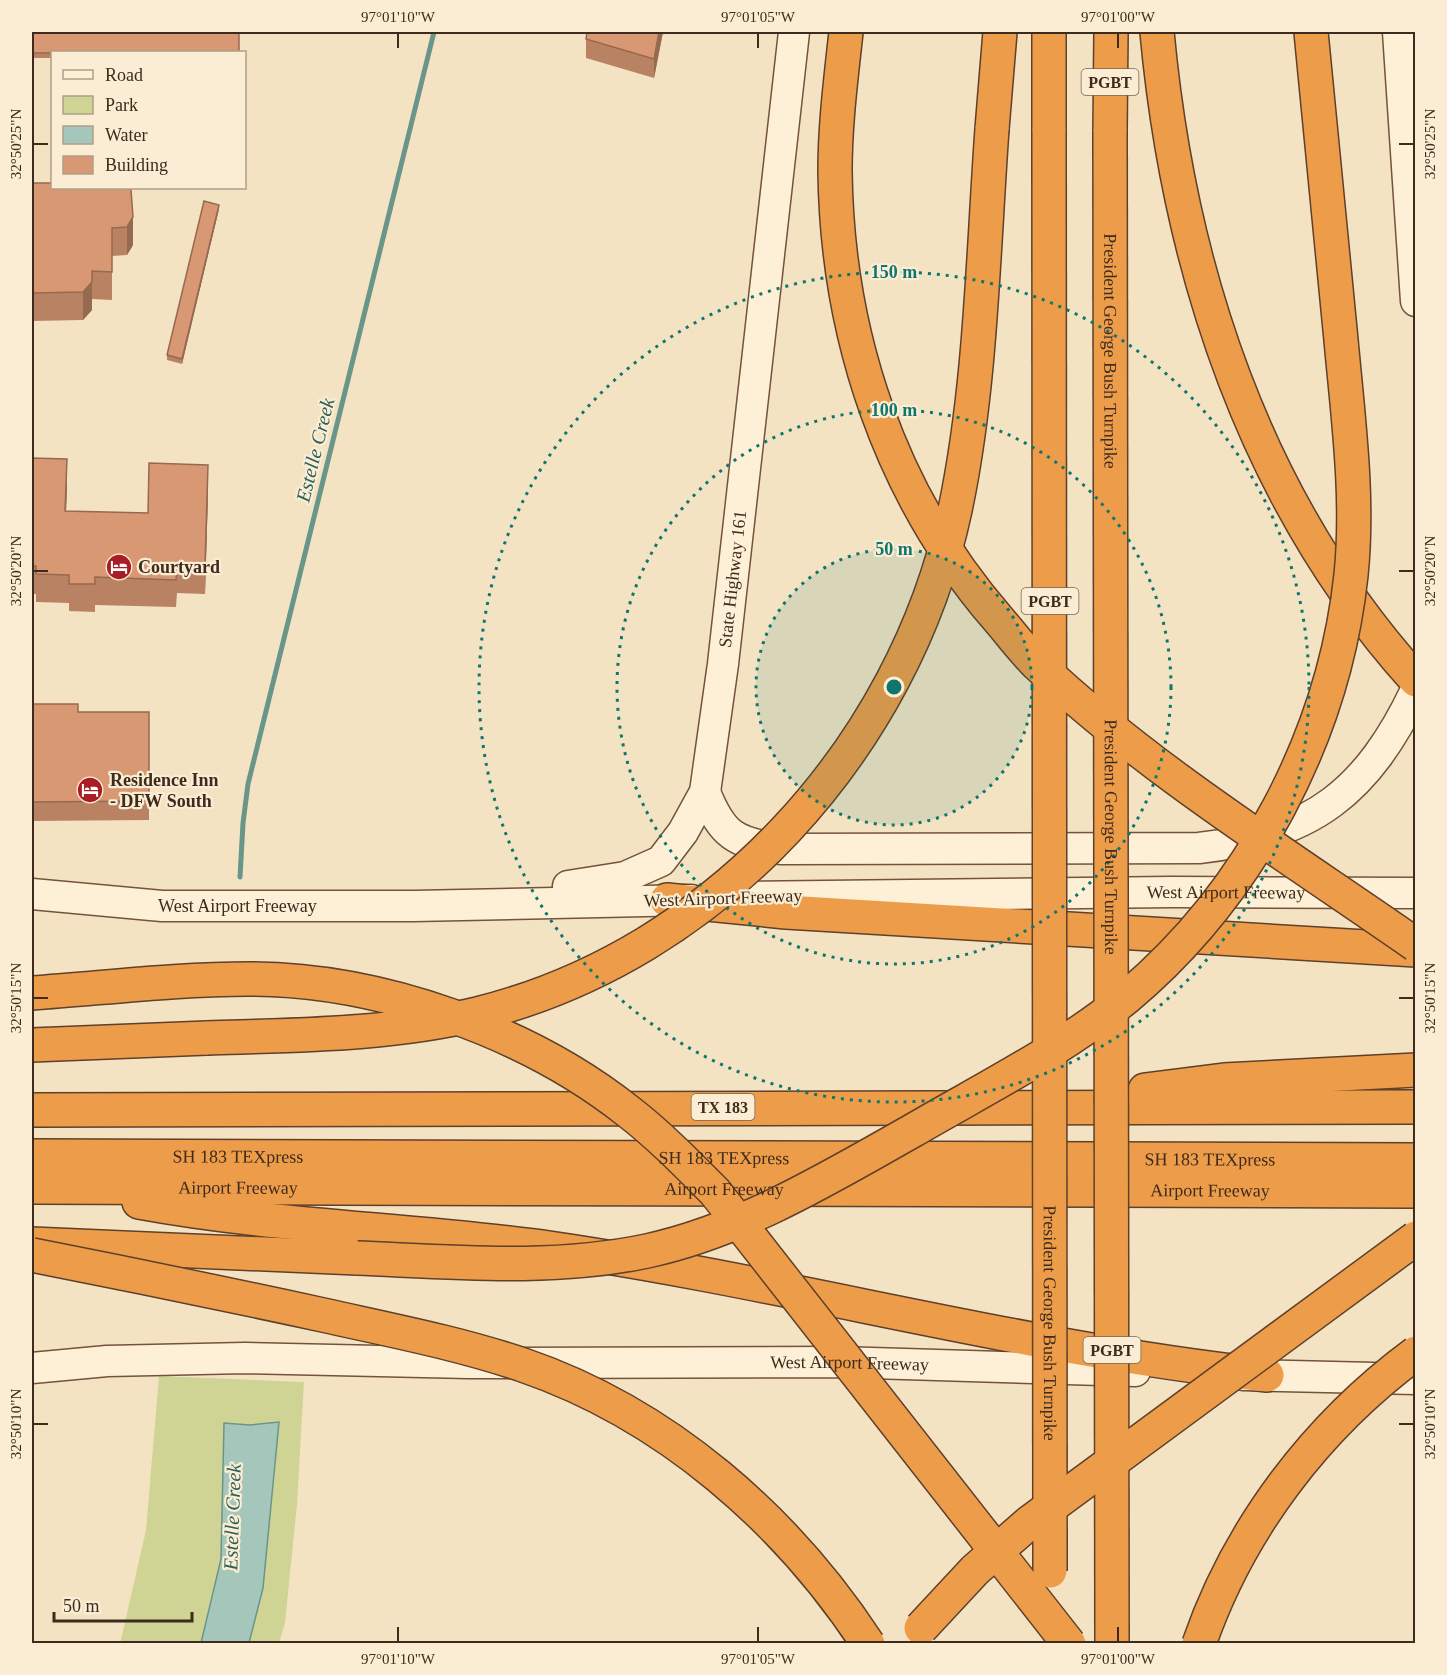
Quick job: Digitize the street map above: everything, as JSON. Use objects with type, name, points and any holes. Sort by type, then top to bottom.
[{"type":"highway","points":[[846,32],[837,117],[835,169],[843,282],[870,393],[915,501],[938,540],[978,596],[1035,662],[1095,716],[1197,791],[1416,945]]},
{"type":"highway","points":[[32,1045],[405,1028],[482,1013],[546,992],[619,960],[677,924],[742,874],[791,826],[836,771],[875,713],[921,620],[941,563],[955,510],[968,430],[1000,32]]},
{"type":"highway","name":"President George Bush Turnpike","points":[[1049,32],[1050,1644]]},
{"type":"highway","name":"President George Bush Turnpike","points":[[1111,32],[1112,1644]]},
{"type":"highway","points":[[1157,32],[1163,94],[1179,188],[1199,274],[1266,456],[1305,530],[1374,634],[1416,680]]},
{"type":"highway","points":[[32,1244],[487,1264],[599,1260],[651,1250],[747,1219],[848,1167],[1078,1033],[1127,996],[1171,956],[1208,915],[1240,870],[1268,828],[1291,783],[1329,686],[1351,575],[1352,492],[1348,415],[1311,32]]},
{"type":"highway","points":[[667,900],[786,912],[1416,950]]},
{"type":"highway","points":[[32,993],[251,979],[360,991],[416,1005],[480,1026],[536,1053],[584,1081],[627,1110],[668,1145],[715,1192],[1069,1644]]},
{"type":"highway","points":[[1017,1107],[1224,1080],[1416,1070]]},
{"type":"highway","name":"TX 183","points":[[32,1110],[1416,1107]]},
{"type":"highway","name":"SH 183 TEXpress","points":[[32,1139],[1416,1137]]},
{"type":"highway","name":"SH 183 TEXpress","points":[[32,1156],[1416,1160]]},
{"type":"highway","points":[[44,1187],[213,1216],[550,1248],[1054,1344],[1200,1368],[1267,1375]]},
{"type":"highway","name":"Airport Freeway","points":[[44,1187],[1416,1191]]},
{"type":"highway","points":[[910,1644],[975,1569],[1030,1522],[1416,1238]]},
{"type":"highway","points":[[32,1255],[197,1287],[454,1344],[525,1366],[580,1389],[677,1444],[761,1512],[818,1575],[868,1644]]},
{"type":"highway","points":[[1198,1644],[1233,1562],[1297,1468],[1340,1418],[1388,1373],[1416,1353]]},
{"type":"main road","name":"State Highway 161","points":[[414,906],[603,882],[643,871],[661,861],[672,848],[705,792],[723,664],[794,32]]},
{"type":"main road","points":[[1398,32],[1416,301]]},
{"type":"main road","points":[[705,792],[720,824],[732,837],[753,846],[780,849],[1199,848],[1232,845],[1278,832],[1311,816],[1356,784],[1380,755],[1416,690]]},
{"type":"main road","name":"West Airport Freeway","points":[[32,894],[162,906],[414,906],[785,896],[1141,892],[1416,893]]},
{"type":"main road","name":"West Airport Freeway","points":[[32,1368],[107,1361],[245,1358],[470,1363],[839,1362],[1416,1379]]},
{"type":"green space","points":[[159,1376],[304,1382],[297,1504],[285,1623],[279,1643],[120,1644],[146,1530]]},
{"type":"water","points":[[279,1422],[263,1588],[249,1643],[201,1643],[221,1559],[224,1423],[250,1425]]},
{"type":"building","points":[[32,32],[239,32],[239,51],[51,51],[51,53],[32,53]]},
{"type":"building","points":[[587,32],[659,32],[654,59],[586,39]]},
{"type":"building","points":[[32,183],[51,183],[51,189],[130,189],[133,217],[127,227],[112,228],[112,272],[92,271],[92,282],[83,292],[32,293]]},
{"type":"building","points":[[204,201],[219,205],[182,359],[167,355]]},
{"type":"building","name":"Courtyard","points":[[32,458],[67,459],[65,511],[148,513],[149,463],[208,465],[205,566],[177,565],[176,580],[95,577],[95,584],[69,584],[69,575],[36,574],[36,566],[32,566]]},
{"type":"building","name":"Residence Inn - DFW South","points":[[32,704],[78,704],[78,712],[149,712],[149,801],[32,802]]},
{"type":"waterway","name":"Estelle Creek","points":[[240,877],[248,784],[434,32]]},
{"type":"place","name":"Courtyard","points":[[119,567]]},
{"type":"place","name":"Residence Inn - DFW South","points":[[90,790]]}]
